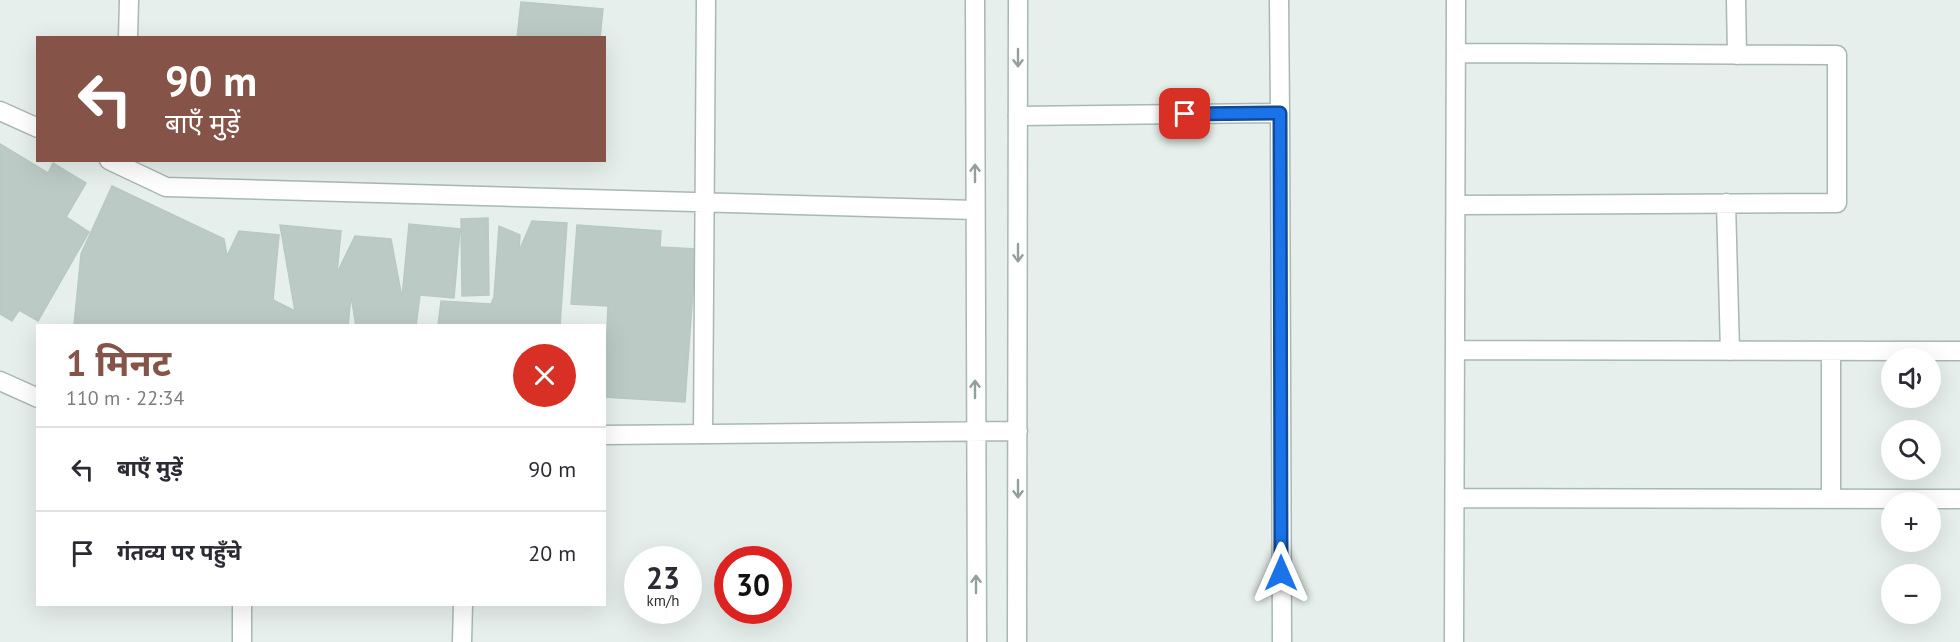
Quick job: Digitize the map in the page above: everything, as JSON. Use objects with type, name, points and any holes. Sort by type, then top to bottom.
[{"type":"street","points":[[128,36],[129,0]]},
{"type":"street","points":[[703,434],[706,0]]},
{"type":"street","points":[[975,0],[976,642]]},
{"type":"street","points":[[1017,642],[1018,0]]},
{"type":"street","points":[[1279,0],[1282,642]]},
{"type":"street","points":[[1454,642],[1457,350],[1456,0]]},
{"type":"street","points":[[1736,0],[1737,55]]},
{"type":"street","points":[[1456,52],[1838,56],[1836,203],[1456,205]]},
{"type":"street","points":[[0,111],[36,127]]},
{"type":"street","points":[[1018,116],[1280,113]]},
{"type":"street","points":[[127,165],[166,187],[975,210]]},
{"type":"street","points":[[1726,203],[1730,351]]},
{"type":"street","points":[[1457,350],[1960,351]]},
{"type":"street","points":[[1831,351],[1831,499]]},
{"type":"street","points":[[0,381],[36,397]]},
{"type":"street","points":[[606,435],[1018,431]]},
{"type":"street","points":[[1456,498],[1960,499]]},
{"type":"street","points":[[242,606],[242,642]]},
{"type":"street","points":[[462,642],[463,606]]},
{"type":"building","points":[[521,2],[603,9],[600,36],[517,36]]},
{"type":"building","points":[[0,144],[48,173],[53,163],[86,183],[66,217],[89,232],[38,321],[19,310],[12,321],[0,314]]},
{"type":"building","points":[[112,186],[224,239],[227,256],[239,231],[279,235],[273,300],[295,311],[280,225],[341,231],[337,273],[355,236],[391,239],[402,298],[409,224],[460,229],[454,298],[420,295],[416,324],[356,324],[351,296],[348,324],[74,324],[81,254]]},
{"type":"building","points":[[488,218],[489,295],[462,296],[461,219]]},
{"type":"building","points":[[532,221],[567,223],[560,324],[438,324],[441,301],[491,304],[494,297],[499,226],[520,235],[519,251]]},
{"type":"building","points":[[577,225],[661,231],[660,247],[696,249],[685,402],[606,397],[608,306],[571,304]]},
{"type":"route","points":[[1185,114],[1280,113],[1281,573]]}]
